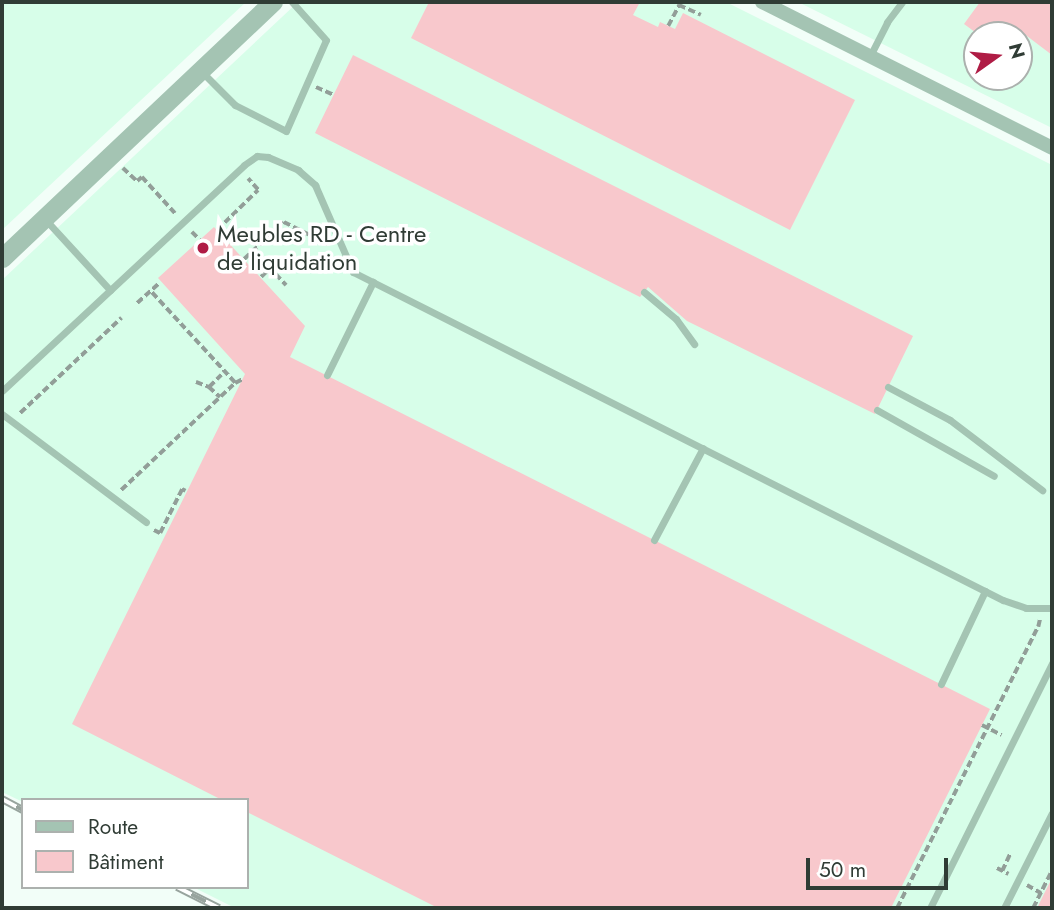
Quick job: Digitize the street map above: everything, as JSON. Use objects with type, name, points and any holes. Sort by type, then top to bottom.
[{"type":"street","points":[[2,258],[273,2]]},
{"type":"street","points":[[762,2],[1052,148]]},
{"type":"lane","points":[[201,71],[235,105],[286,131],[326,40],[292,2]]},
{"type":"lane","points":[[870,56],[887,23],[902,2]]},
{"type":"lane","points":[[2,391],[244,164],[262,156],[285,164],[311,180],[350,268],[373,282],[985,591],[1018,606],[1052,608]]},
{"type":"lane","points":[[44,218],[110,290]]},
{"type":"lane","points":[[327,375],[373,282]]},
{"type":"lane","points":[[644,292],[676,319],[694,344]]},
{"type":"lane","points":[[888,387],[950,420],[1042,489]]},
{"type":"lane","points":[[877,410],[993,476]]},
{"type":"lane","points":[[2,414],[148,525]]},
{"type":"lane","points":[[654,540],[703,449]]},
{"type":"lane","points":[[940,684],[985,591]]},
{"type":"lane","points":[[930,908],[1052,663]]},
{"type":"lane","points":[[1004,908],[1052,813]]},
{"type":"path","points":[[668,26],[679,5],[701,15]]},
{"type":"path","points":[[124,168],[137,181],[142,177],[175,213]]},
{"type":"path","points":[[218,230],[258,190]]},
{"type":"path","points":[[244,259],[285,222],[330,246]]},
{"type":"path","points":[[190,230],[200,240]]},
{"type":"path","points":[[254,250],[286,285]]},
{"type":"path","points":[[261,277],[270,268]]},
{"type":"path","points":[[137,303],[160,282]]},
{"type":"path","points":[[150,291],[235,383]]},
{"type":"path","points":[[20,413],[121,318]]},
{"type":"path","points":[[209,387],[224,372]]},
{"type":"path","points":[[122,488],[235,383],[243,379]]},
{"type":"path","points":[[196,383],[209,387],[220,397]]},
{"type":"path","points":[[148,525],[160,533],[169,520],[182,489],[186,491]]},
{"type":"path","points":[[897,908],[1038,627]]},
{"type":"path","points":[[982,725],[1006,738]]},
{"type":"path","points":[[1010,854],[999,870],[1011,875]]},
{"type":"path","points":[[1033,908],[1052,870]]},
{"type":"shaded area","points":[[2,2],[246,2],[2,230]]},
{"type":"shaded area","points":[[298,2],[726,2],[1052,165],[1052,908],[235,908],[197,889],[248,889],[248,798],[21,798],[21,801],[2,792],[2,280]]},
{"type":"shaded area","points":[[798,2],[1052,2],[1052,128],[977,91],[1033,91],[1033,21],[963,21],[963,84]]},
{"type":"building","points":[[429,2],[640,2],[633,15],[658,27],[660,22],[675,29],[683,13],[855,100],[790,230],[411,38]]},
{"type":"building","points":[[980,2],[1052,2],[1052,55],[1033,41],[1033,21],[966,21]]},
{"type":"building","points":[[353,55],[913,336],[875,414],[687,321],[648,287],[640,297],[315,133]]},
{"type":"building","points":[[214,227],[305,326],[290,357],[990,709],[891,908],[438,908],[248,813],[248,798],[218,798],[72,724],[245,374],[158,278]]},
{"type":"building","points":[[1052,878],[1052,908],[1037,908]]},
{"type":"railway","points":[[2,799],[21,809]]},
{"type":"railway","points":[[181,889],[219,908]]},
{"type":"place","name":"Meubles RD - Centre de liquidation","points":[[203,248]]}]
